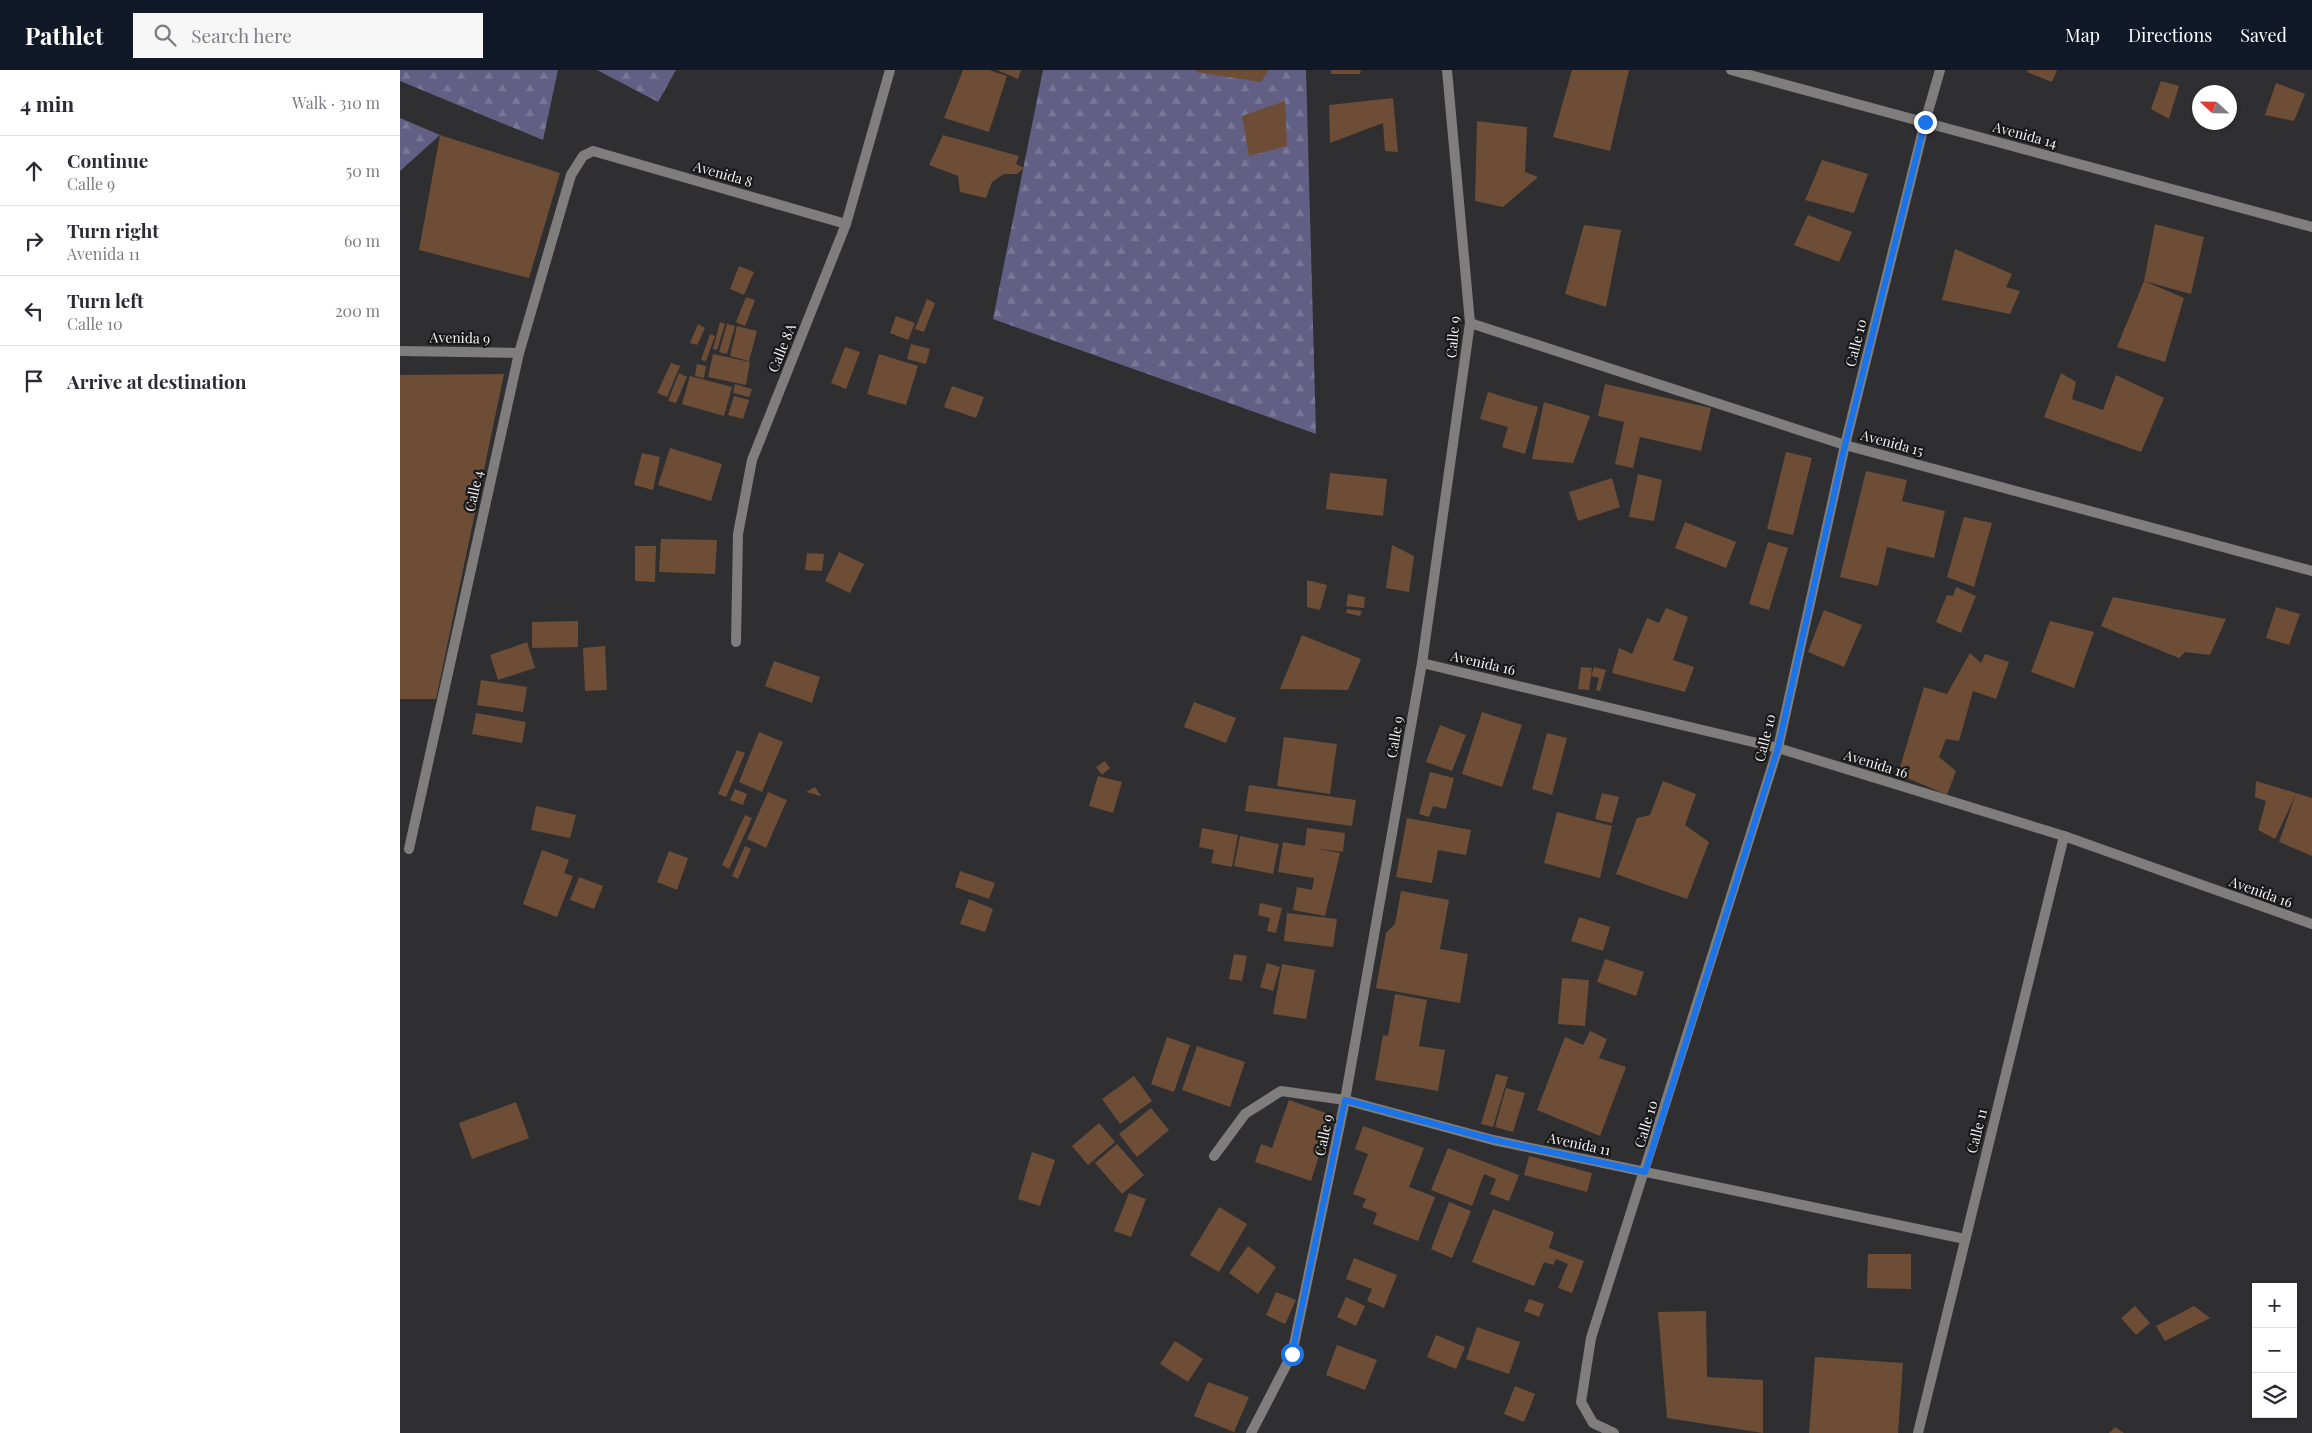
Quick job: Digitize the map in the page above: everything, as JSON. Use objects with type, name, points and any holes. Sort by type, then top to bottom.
[{"type":"street","name":"Calle 8A","points":[[736,642],[738,534],[752,460],[846,224],[890,70]]},
{"type":"street","name":"Calle 9","points":[[1251,1433],[1292,1354],[1345,1100],[1422,663],[1470,323],[1446,70]]},
{"type":"street","name":"Avenida 14","points":[[1731,70],[2312,227]]},
{"type":"street","name":"Calle 10","points":[[1614,1433],[1593,1423],[1581,1402],[1591,1338],[1778,748],[1845,445],[1925,122],[1940,70]]},
{"type":"street","name":"Avenida 8","points":[[593,151],[846,224]]},
{"type":"street","name":"Calle 4","points":[[409,849],[518,353],[571,175],[583,156],[593,151]]},
{"type":"street","name":"Avenida 15","points":[[1470,323],[1845,445],[2312,571]]},
{"type":"street","name":"Avenida 9","points":[[400,351],[518,353]]},
{"type":"street","name":"Avenida 16","points":[[1422,663],[1778,748],[2064,836],[2312,924]]},
{"type":"street","name":"Calle 11","points":[[1918,1433],[2064,836]]},
{"type":"street","name":"Avenida 11","points":[[1214,1156],[1246,1114],[1281,1091],[1345,1100],[1494,1140],[1965,1239]]},
{"type":"green space","points":[[400,70],[558,70],[543,140],[400,81]]},
{"type":"green space","points":[[597,70],[676,70],[658,102]]},
{"type":"green space","points":[[1043,70],[1306,70],[1316,434],[993,319]]},
{"type":"green space","points":[[400,118],[440,135],[400,171]]},
{"type":"building","points":[[963,70],[989,70],[1007,76],[989,132],[944,118]]},
{"type":"building","points":[[997,70],[1021,70],[1018,79]]},
{"type":"building","points":[[1196,70],[1269,70],[1261,82],[1196,72]]},
{"type":"building","points":[[1331,70],[1361,70],[1360,74],[1331,74]]},
{"type":"building","points":[[1572,70],[1629,70],[1610,151],[1553,137]]},
{"type":"building","points":[[2028,70],[2057,70],[2052,82],[2027,72]]},
{"type":"building","points":[[2161,81],[2179,86],[2169,119],[2151,109]]},
{"type":"building","points":[[2276,83],[2305,94],[2294,121],[2265,115]]},
{"type":"building","points":[[1393,98],[1398,152],[1385,151],[1383,123],[1330,143],[1329,105]]},
{"type":"building","points":[[1285,101],[1287,146],[1249,156],[1242,116]]},
{"type":"building","points":[[1477,121],[1527,127],[1525,172],[1538,177],[1503,207],[1475,201]]},
{"type":"building","points":[[440,135],[560,173],[529,278],[419,250]]},
{"type":"building","points":[[943,135],[1019,156],[1016,164],[1024,168],[1017,174],[1004,174],[992,182],[986,198],[960,192],[958,176],[929,165]]},
{"type":"building","points":[[1822,160],[1868,174],[1854,213],[1805,200]]},
{"type":"building","points":[[1808,215],[1852,232],[1839,262],[1794,245]]},
{"type":"building","points":[[2155,224],[2204,237],[2191,294],[2144,281]]},
{"type":"building","points":[[1584,225],[1621,230],[1606,307],[1565,294]]},
{"type":"building","points":[[1955,249],[2012,274],[2006,287],[2020,291],[2010,314],[1942,300]]},
{"type":"building","points":[[739,266],[754,272],[744,295],[730,289]]},
{"type":"building","points":[[2144,281],[2184,298],[2165,362],[2117,347]]},
{"type":"building","points":[[746,297],[755,300],[745,326],[736,322]]},
{"type":"building","points":[[927,299],[935,303],[924,332],[915,329]]},
{"type":"building","points":[[896,316],[915,323],[908,340],[890,333]]},
{"type":"building","points":[[720,322],[725,324],[717,350],[713,349]]},
{"type":"building","points":[[698,324],[705,328],[697,345],[690,343]]},
{"type":"building","points":[[727,324],[735,326],[727,354],[719,352]]},
{"type":"building","points":[[737,326],[757,331],[749,361],[730,356]]},
{"type":"building","points":[[710,334],[715,336],[706,361],[701,360]]},
{"type":"building","points":[[911,344],[930,349],[926,364],[907,359]]},
{"type":"building","points":[[845,347],[860,352],[846,389],[831,383]]},
{"type":"building","points":[[713,354],[750,362],[746,385],[708,377]]},
{"type":"building","points":[[879,354],[918,366],[906,405],[867,394]]},
{"type":"building","points":[[671,363],[680,366],[667,397],[657,393]]},
{"type":"building","points":[[697,364],[706,366],[704,378],[695,376]]},
{"type":"building","points":[[679,373],[687,377],[676,403],[668,401]]},
{"type":"building","points":[[2061,373],[2076,382],[2072,399],[2103,410],[2116,375],[2164,398],[2141,452],[2044,417]]},
{"type":"building","points":[[504,374],[436,699],[400,699],[400,375]]},
{"type":"building","points":[[690,376],[732,387],[724,416],[682,404]]},
{"type":"building","points":[[735,384],[752,389],[749,397],[733,393]]},
{"type":"building","points":[[1605,384],[1711,408],[1701,451],[1640,437],[1633,468],[1615,464],[1624,422],[1598,416]]},
{"type":"building","points":[[952,386],[984,397],[976,418],[944,407]]},
{"type":"building","points":[[1488,392],[1538,407],[1525,454],[1502,447],[1508,427],[1480,419]]},
{"type":"building","points":[[734,396],[749,400],[743,419],[728,415]]},
{"type":"building","points":[[1544,402],[1590,416],[1573,463],[1532,459]]},
{"type":"building","points":[[670,448],[722,464],[711,501],[658,485]]},
{"type":"building","points":[[1786,452],[1812,458],[1793,535],[1767,529]]},
{"type":"building","points":[[642,453],[660,457],[653,490],[634,485]]},
{"type":"building","points":[[1866,471],[1907,480],[1902,501],[1945,511],[1934,558],[1887,547],[1878,586],[1840,577]]},
{"type":"building","points":[[1330,473],[1387,479],[1383,516],[1326,509]]},
{"type":"building","points":[[1638,474],[1662,480],[1654,521],[1629,517]]},
{"type":"building","points":[[1612,478],[1620,507],[1578,521],[1569,492]]},
{"type":"building","points":[[1964,517],[1992,523],[1974,587],[1947,577]]},
{"type":"building","points":[[1685,522],[1736,542],[1726,568],[1675,548]]},
{"type":"building","points":[[661,539],[717,540],[715,574],[659,572]]},
{"type":"building","points":[[1768,542],[1788,548],[1769,610],[1749,604]]},
{"type":"building","points":[[1392,545],[1414,556],[1409,592],[1386,588]]},
{"type":"building","points":[[635,546],[656,546],[655,582],[635,581]]},
{"type":"building","points":[[839,552],[864,564],[850,593],[825,581]]},
{"type":"building","points":[[807,553],[824,554],[822,571],[805,570]]},
{"type":"building","points":[[1307,580],[1327,585],[1320,610],[1307,607]]},
{"type":"building","points":[[1956,587],[1976,596],[1961,633],[1936,622],[1947,595],[1953,596]]},
{"type":"building","points":[[1348,594],[1365,597],[1364,608],[1346,606]]},
{"type":"building","points":[[2113,597],[2226,619],[2210,655],[2185,652],[2179,658],[2101,626]]},
{"type":"building","points":[[2276,607],[2300,614],[2289,645],[2266,638]]},
{"type":"building","points":[[1666,608],[1688,617],[1673,660],[1694,667],[1685,692],[1612,673],[1619,648],[1632,654],[1647,618],[1659,623]]},
{"type":"building","points":[[1347,609],[1362,611],[1360,616],[1346,613]]},
{"type":"building","points":[[1824,610],[1862,625],[1844,667],[1808,652]]},
{"type":"building","points":[[578,621],[578,647],[532,648],[532,622]]},
{"type":"building","points":[[2050,621],[2094,632],[2074,688],[2031,672]]},
{"type":"building","points":[[1302,635],[1361,659],[1348,690],[1280,689]]},
{"type":"building","points":[[527,642],[535,668],[498,680],[490,655]]},
{"type":"building","points":[[605,646],[607,690],[585,691],[583,648]]},
{"type":"building","points":[[1970,653],[1981,663],[1985,654],[2009,662],[1996,699],[1973,691],[1959,741],[1946,739],[1939,757],[1956,771],[1947,795],[1898,774],[1924,687],[1947,694]]},
{"type":"building","points":[[774,661],[820,677],[812,703],[765,686]]},
{"type":"building","points":[[1581,667],[1592,668],[1589,690],[1578,689]]},
{"type":"building","points":[[1594,667],[1606,670],[1600,691],[1596,690],[1599,678],[1591,676]]},
{"type":"building","points":[[481,680],[527,687],[523,712],[477,705]]},
{"type":"building","points":[[1194,702],[1236,718],[1226,743],[1184,727]]},
{"type":"building","points":[[1482,712],[1522,725],[1502,787],[1462,774]]},
{"type":"building","points":[[476,713],[526,722],[522,743],[472,734]]},
{"type":"building","points":[[1440,725],[1466,735],[1452,771],[1426,762]]},
{"type":"building","points":[[759,732],[783,742],[762,792],[739,782]]},
{"type":"building","points":[[1547,733],[1567,738],[1552,795],[1532,789]]},
{"type":"building","points":[[1284,737],[1337,744],[1330,794],[1277,786]]},
{"type":"building","points":[[737,750],[745,753],[726,797],[718,794]]},
{"type":"building","points":[[1105,761],[1110,768],[1102,775],[1096,767]]},
{"type":"building","points":[[1430,772],[1454,778],[1446,809],[1433,806],[1429,817],[1419,814]]},
{"type":"building","points":[[1098,776],[1122,782],[1113,813],[1089,806]]},
{"type":"building","points":[[1663,781],[1696,794],[1685,825],[1709,842],[1687,899],[1616,874],[1637,818],[1650,815]]},
{"type":"building","points":[[2256,781],[2312,798],[2312,856],[2279,842],[2296,794],[2275,839],[2258,830],[2266,801],[2255,797]]},
{"type":"building","points":[[1249,785],[1356,800],[1352,826],[1245,811]]},
{"type":"building","points":[[815,787],[821,796],[806,792]]},
{"type":"building","points":[[735,789],[747,794],[743,805],[730,800]]},
{"type":"building","points":[[768,792],[787,800],[766,848],[747,839]]},
{"type":"building","points":[[1602,793],[1619,797],[1612,823],[1595,819]]},
{"type":"building","points":[[536,806],[576,815],[570,838],[531,830]]},
{"type":"building","points":[[1557,812],[1612,826],[1600,878],[1544,863]]},
{"type":"building","points":[[745,815],[752,818],[729,869],[722,865]]},
{"type":"building","points":[[1407,818],[1471,830],[1466,855],[1438,850],[1432,883],[1396,877]]},
{"type":"building","points":[[1202,828],[1238,835],[1232,867],[1211,863],[1214,850],[1199,847]]},
{"type":"building","points":[[1307,828],[1345,833],[1343,852],[1315,848],[1340,853],[1325,916],[1293,910],[1297,887],[1312,890],[1314,878],[1278,872],[1283,842],[1305,846]]},
{"type":"building","points":[[1240,836],[1279,844],[1273,874],[1234,866]]},
{"type":"building","points":[[745,846],[751,849],[738,879],[732,876]]},
{"type":"building","points":[[542,850],[569,860],[564,873],[573,876],[557,917],[523,904]]},
{"type":"building","points":[[669,851],[688,858],[677,890],[657,882]]},
{"type":"building","points":[[960,871],[995,883],[989,899],[955,887]]},
{"type":"building","points":[[579,877],[603,886],[594,909],[570,900]]},
{"type":"building","points":[[1401,891],[1449,900],[1440,949],[1468,954],[1460,1003],[1376,988],[1386,933],[1395,924]]},
{"type":"building","points":[[969,899],[993,909],[985,932],[960,924]]},
{"type":"building","points":[[1260,903],[1282,908],[1276,933],[1267,931],[1270,918],[1258,915]]},
{"type":"building","points":[[1287,913],[1337,919],[1333,947],[1284,941]]},
{"type":"building","points":[[1579,917],[1610,927],[1603,951],[1571,941]]},
{"type":"building","points":[[1234,954],[1247,956],[1242,981],[1229,979]]},
{"type":"building","points":[[1605,959],[1644,972],[1636,996],[1597,982]]},
{"type":"building","points":[[1267,963],[1280,967],[1273,991],[1260,987]]},
{"type":"building","points":[[1282,964],[1315,970],[1306,1019],[1273,1014]]},
{"type":"building","points":[[1562,978],[1589,980],[1585,1026],[1558,1024]]},
{"type":"building","points":[[1395,994],[1427,1000],[1419,1046],[1445,1050],[1438,1091],[1375,1080],[1383,1035],[1388,1036]]},
{"type":"building","points":[[1590,1031],[1607,1039],[1599,1058],[1626,1067],[1600,1136],[1537,1110],[1565,1037],[1583,1045]]},
{"type":"building","points":[[1167,1037],[1190,1045],[1174,1092],[1151,1084]]},
{"type":"building","points":[[1197,1046],[1245,1062],[1230,1107],[1182,1090]]},
{"type":"building","points":[[1496,1074],[1508,1077],[1493,1127],[1481,1124]]},
{"type":"building","points":[[1134,1076],[1152,1101],[1120,1124],[1102,1099]]},
{"type":"building","points":[[1506,1088],[1525,1093],[1513,1132],[1495,1127]]},
{"type":"building","points":[[1289,1100],[1332,1115],[1311,1181],[1255,1162],[1261,1144],[1272,1148]]},
{"type":"building","points":[[516,1102],[529,1138],[472,1159],[459,1123]]},
{"type":"building","points":[[1151,1108],[1169,1130],[1137,1157],[1119,1134]]},
{"type":"building","points":[[1099,1123],[1115,1142],[1088,1165],[1072,1146]]},
{"type":"building","points":[[1363,1126],[1424,1148],[1409,1187],[1435,1197],[1418,1241],[1373,1224],[1377,1213],[1362,1207],[1366,1199],[1353,1194],[1368,1154],[1355,1149]]},
{"type":"building","points":[[1117,1144],[1144,1175],[1122,1194],[1095,1163]]},
{"type":"building","points":[[1448,1148],[1519,1175],[1509,1201],[1490,1194],[1496,1179],[1484,1174],[1472,1206],[1431,1190]]},
{"type":"building","points":[[1032,1152],[1055,1160],[1040,1206],[1018,1199]]},
{"type":"building","points":[[1529,1156],[1592,1173],[1587,1192],[1524,1175]]},
{"type":"building","points":[[1129,1193],[1146,1199],[1131,1237],[1114,1231]]},
{"type":"building","points":[[1449,1202],[1471,1211],[1452,1258],[1431,1249]]},
{"type":"building","points":[[1219,1207],[1247,1224],[1219,1272],[1190,1255]]},
{"type":"building","points":[[1493,1209],[1554,1232],[1549,1248],[1584,1261],[1572,1293],[1558,1288],[1568,1264],[1556,1259],[1553,1265],[1544,1262],[1534,1286],[1472,1262]]},
{"type":"building","points":[[1248,1246],[1276,1267],[1258,1294],[1229,1273]]},
{"type":"building","points":[[1868,1254],[1911,1254],[1911,1289],[1867,1288]]},
{"type":"building","points":[[1354,1258],[1397,1275],[1384,1308],[1367,1301],[1372,1289],[1346,1279]]},
{"type":"building","points":[[1276,1292],[1296,1300],[1285,1324],[1266,1315]]},
{"type":"building","points":[[1346,1297],[1365,1306],[1356,1326],[1337,1317]]},
{"type":"building","points":[[1529,1299],[1544,1304],[1539,1317],[1524,1311]]},
{"type":"building","points":[[2135,1306],[2150,1323],[2136,1335],[2121,1318]]},
{"type":"building","points":[[2194,1306],[2210,1318],[2165,1341],[2156,1326]]},
{"type":"building","points":[[1706,1311],[1707,1377],[1763,1380],[1763,1433],[1667,1418],[1658,1312]]},
{"type":"building","points":[[1477,1327],[1520,1342],[1509,1374],[1466,1359]]},
{"type":"building","points":[[1436,1335],[1465,1347],[1456,1369],[1427,1357]]},
{"type":"building","points":[[1175,1341],[1203,1359],[1188,1382],[1160,1364]]},
{"type":"building","points":[[1337,1345],[1377,1360],[1365,1390],[1326,1375]]},
{"type":"building","points":[[1815,1357],[1903,1363],[1898,1433],[1809,1433]]},
{"type":"building","points":[[1208,1382],[1249,1397],[1234,1432],[1194,1416]]},
{"type":"building","points":[[1515,1386],[1535,1394],[1524,1422],[1504,1414]]},
{"type":"building","points":[[2115,1427],[2124,1433],[2109,1433]]},
{"type":"route","points":[[1292,1354],[1345,1100],[1494,1140],[1645,1172],[1778,748],[1845,445],[1925,122]]}]
